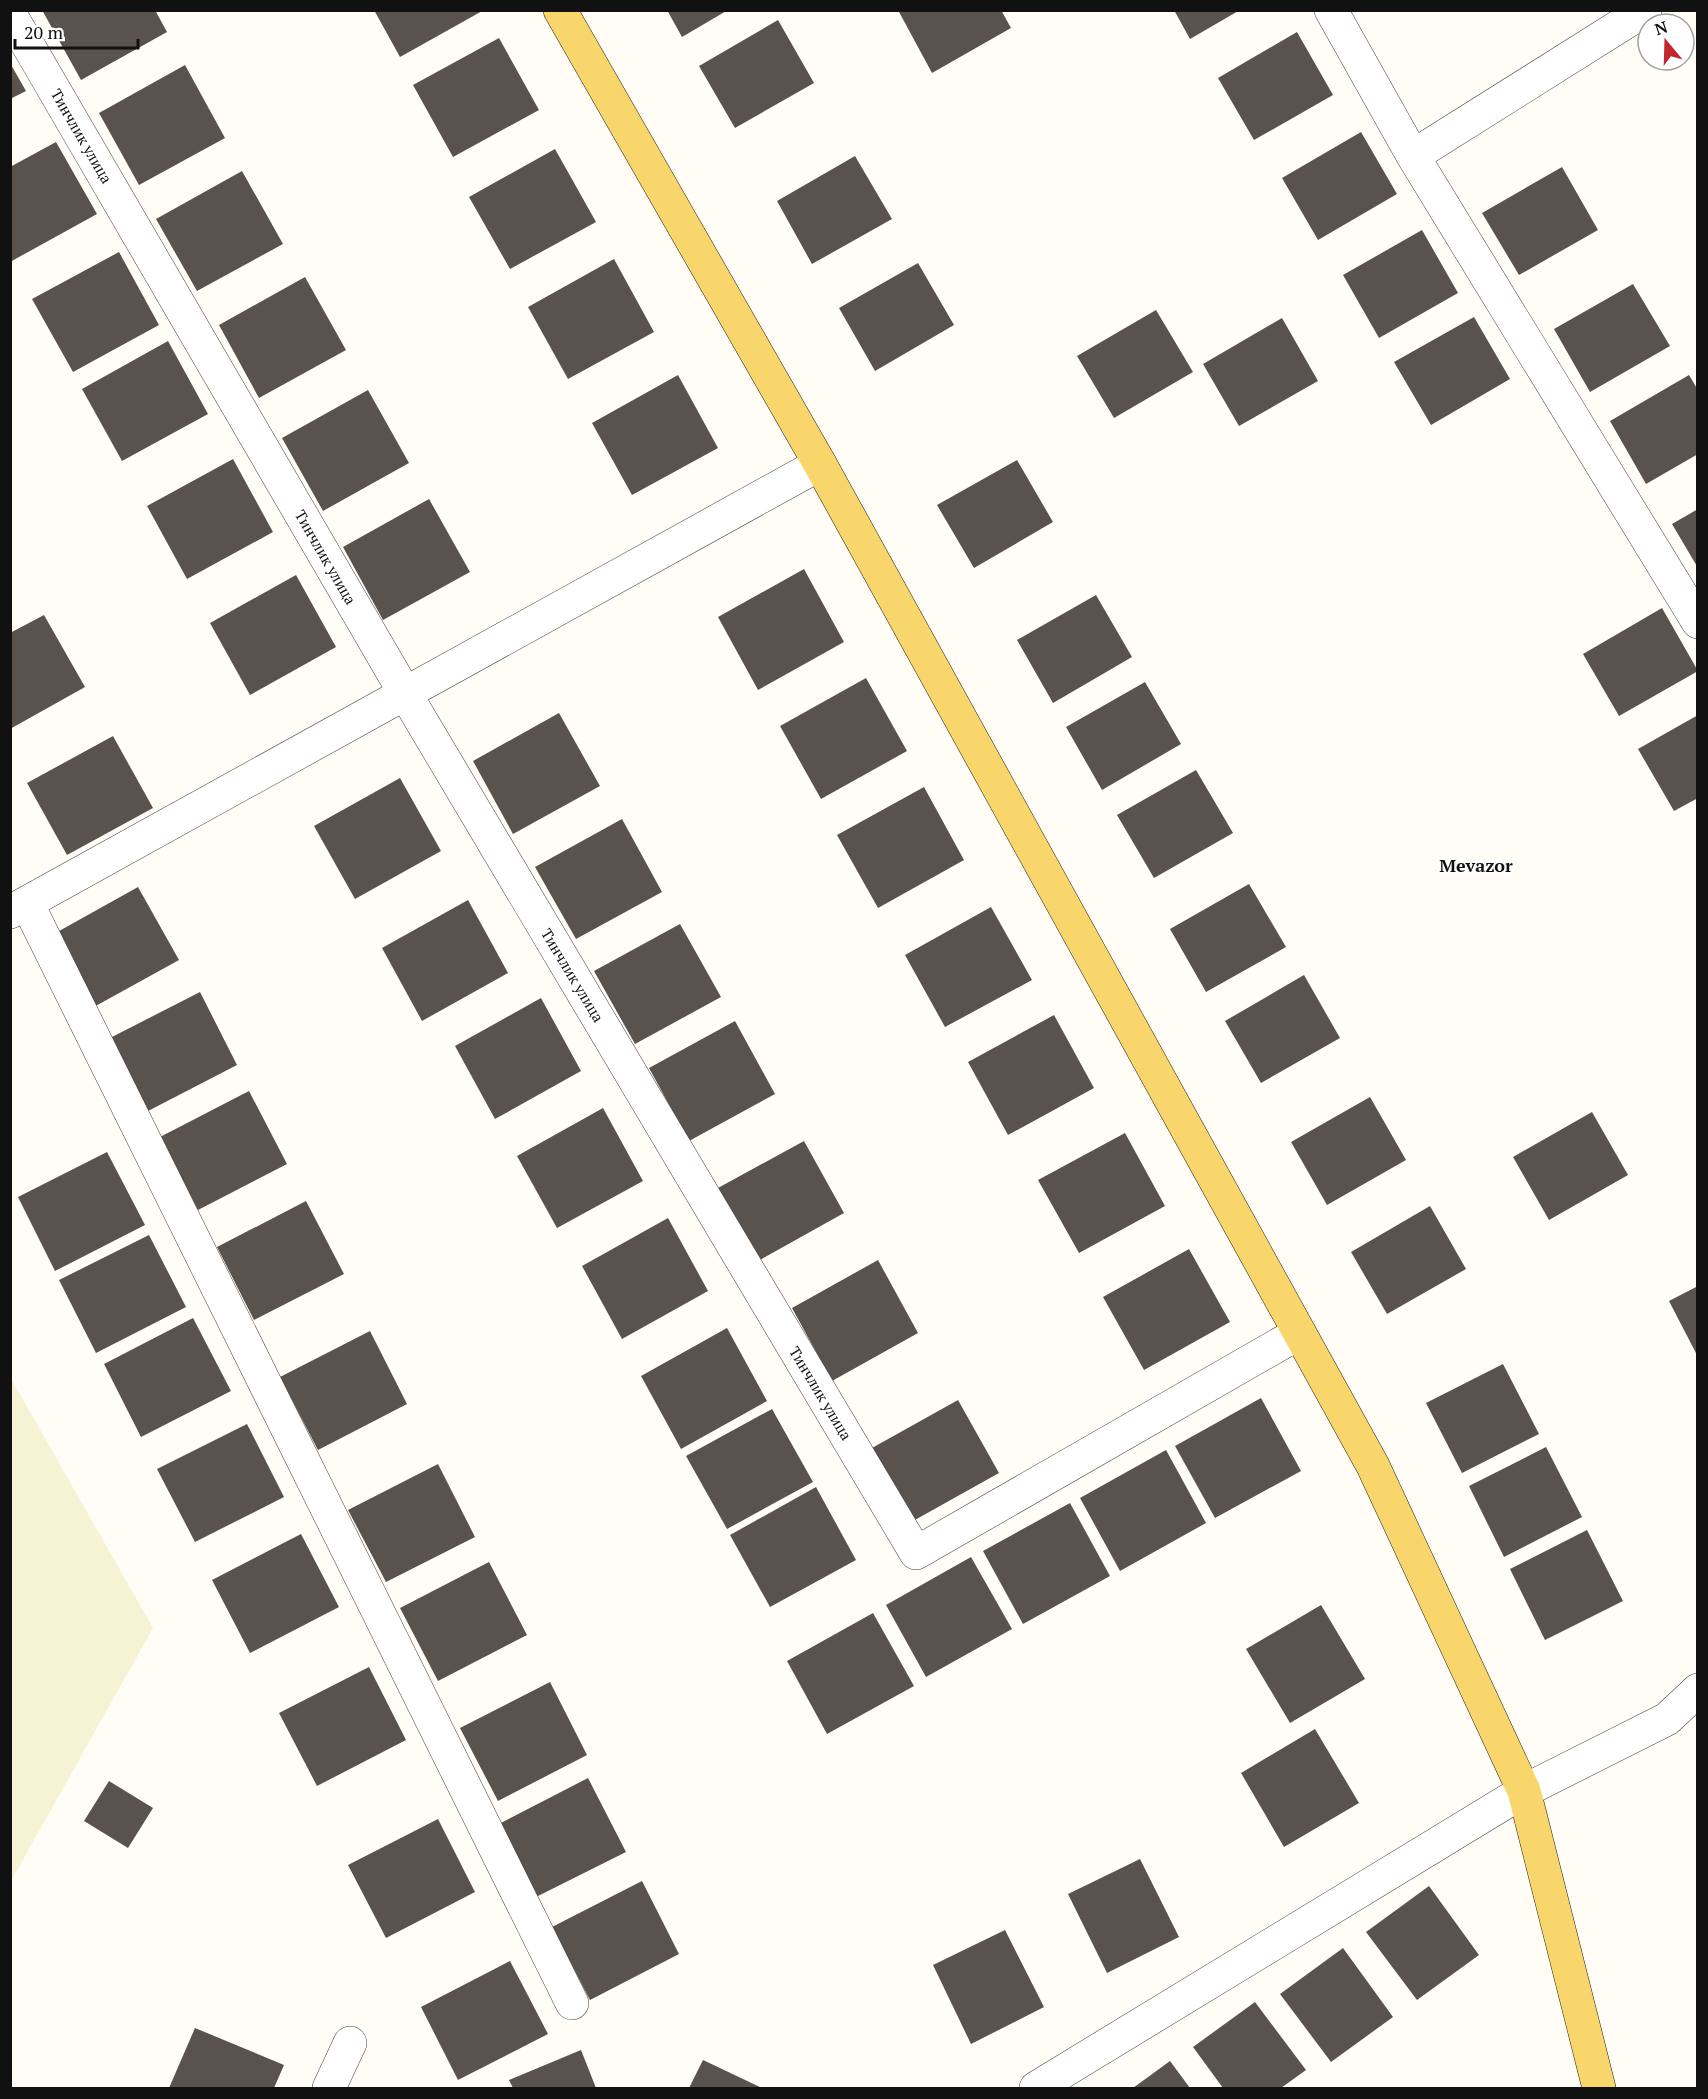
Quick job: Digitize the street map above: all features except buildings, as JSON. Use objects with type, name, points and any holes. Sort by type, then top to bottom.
[{"type":"main road","points":[[560,10],[820,464],[1372,1466],[1524,1791],[1599,2088]]},
{"type":"street","points":[[1331,10],[1413,156],[1698,622]]},
{"type":"street","points":[[1413,156],[1645,10]]},
{"type":"street","name":"Тинчлик улица","points":[[10,14],[406,695],[916,1553],[1299,1333]]},
{"type":"street","points":[[572,2003],[19,908],[820,464]]},
{"type":"street","points":[[1036,2088],[1524,1791],[1667,1719],[1698,1690]]},
{"type":"street","points":[[329,2088],[350,2043]]},
{"type":"shaded area","points":[[10,1377],[153,1628],[11,1881],[10,1881]]},
{"type":"district","name":"Mevazor","points":[[1476,865]]}]
